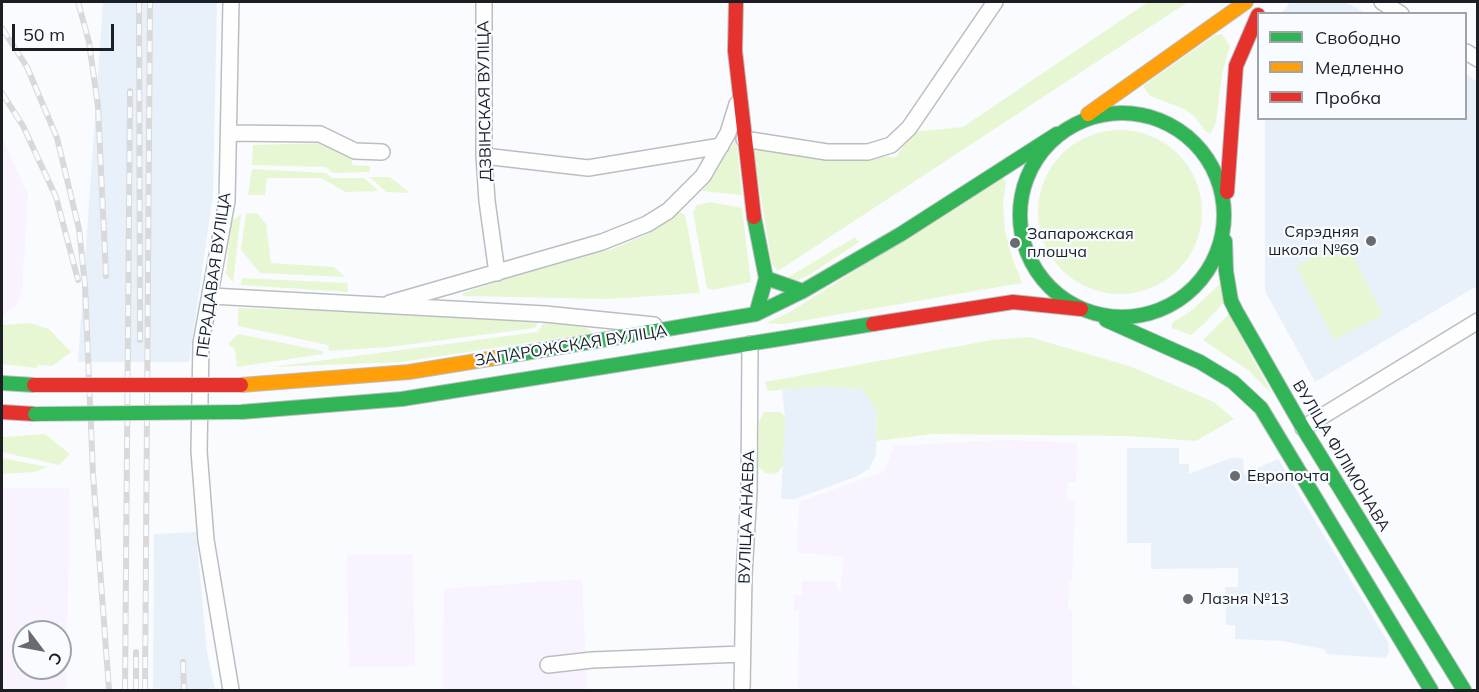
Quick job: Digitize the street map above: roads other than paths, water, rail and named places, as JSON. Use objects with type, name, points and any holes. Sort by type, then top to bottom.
[{"type":"main road","points":[[736,2],[735,51],[739,99],[756,233],[766,278],[756,314]]},
{"type":"main road","points":[[1246,2],[1057,134],[1043,149],[1032,166],[1024,186],[1022,228],[1026,249],[1047,285],[1086,311],[1200,362],[1233,382],[1261,408],[1431,690]]},
{"type":"main road","points":[[1086,311],[1113,317],[1136,316],[1157,311],[1178,301],[1195,287],[1209,269],[1219,249],[1225,221],[1230,113],[1236,66],[1257,19]]},
{"type":"main road","points":[[1077,122],[1101,114],[1127,112],[1152,117],[1176,128],[1196,144],[1212,165],[1222,189],[1225,221]]},
{"type":"main road","name":"ЗАПАРОЖСКАЯ ВУЛІЦА","points":[[2,383],[241,386],[409,372],[756,314],[802,291],[902,234],[1057,134]]},
{"type":"main road","name":"ВУЛІЦА ФІЛІМОНАВА","points":[[1225,221],[1226,271],[1231,301],[1303,428],[1464,690]]},
{"type":"main road","points":[[766,278],[802,291]]},
{"type":"main road","name":"ЗАПАРОЖСКАЯ ВУЛІЦА","points":[[2,412],[35,414],[241,412],[402,399],[1013,302],[1052,304],[1086,311]]},
{"type":"street","name":"ПЕРАДАВАЯ ВУЛІЦА","points":[[231,2],[227,201],[201,343],[199,451],[206,540],[231,690]]},
{"type":"street","name":"ДЗВІНСКАЯ ВУЛІЦА","points":[[484,2],[484,156],[487,201],[497,273]]},
{"type":"street","points":[[744,139],[827,152],[868,152],[891,146],[909,128],[995,2]]},
{"type":"street","points":[[1382,2],[1398,12]]},
{"type":"street","points":[[382,306],[602,242],[647,224],[668,211],[703,176],[722,146],[739,99]]},
{"type":"street","points":[[229,133],[320,134],[355,151],[382,152]]},
{"type":"street","points":[[484,156],[588,168],[722,146]]},
{"type":"street","points":[[211,296],[545,314],[681,328]]},
{"type":"street","points":[[1303,428],[1478,321]]},
{"type":"street","name":"ВУЛІЦА АНАЕВА","points":[[742,690],[741,654],[749,492],[750,344]]},
{"type":"street","points":[[548,665],[592,660],[741,654]]},
{"type":"railway","points":[[78,2],[89,42],[98,106],[106,276]]},
{"type":"railway","points":[[139,2],[140,340]]},
{"type":"railway","points":[[145,690],[150,2]]},
{"type":"railway","points":[[2,28],[27,67],[57,138],[79,229],[85,285],[93,474],[109,690]]},
{"type":"railway","points":[[125,690],[130,91]]},
{"type":"railway","points":[[2,93],[23,126],[56,197],[78,280]]},
{"type":"railway","points":[[136,652],[136,690]]},
{"type":"railway","points":[[183,662],[184,690]]},
{"type":"place","name":"Сярэдняя школа №69","points":[[1371,241]]},
{"type":"place","name":"Запарожская плошча","points":[[1015,243]]},
{"type":"place","name":"Европочта","points":[[1235,476]]},
{"type":"place","name":"Лазня №13","points":[[1188,599]]}]
